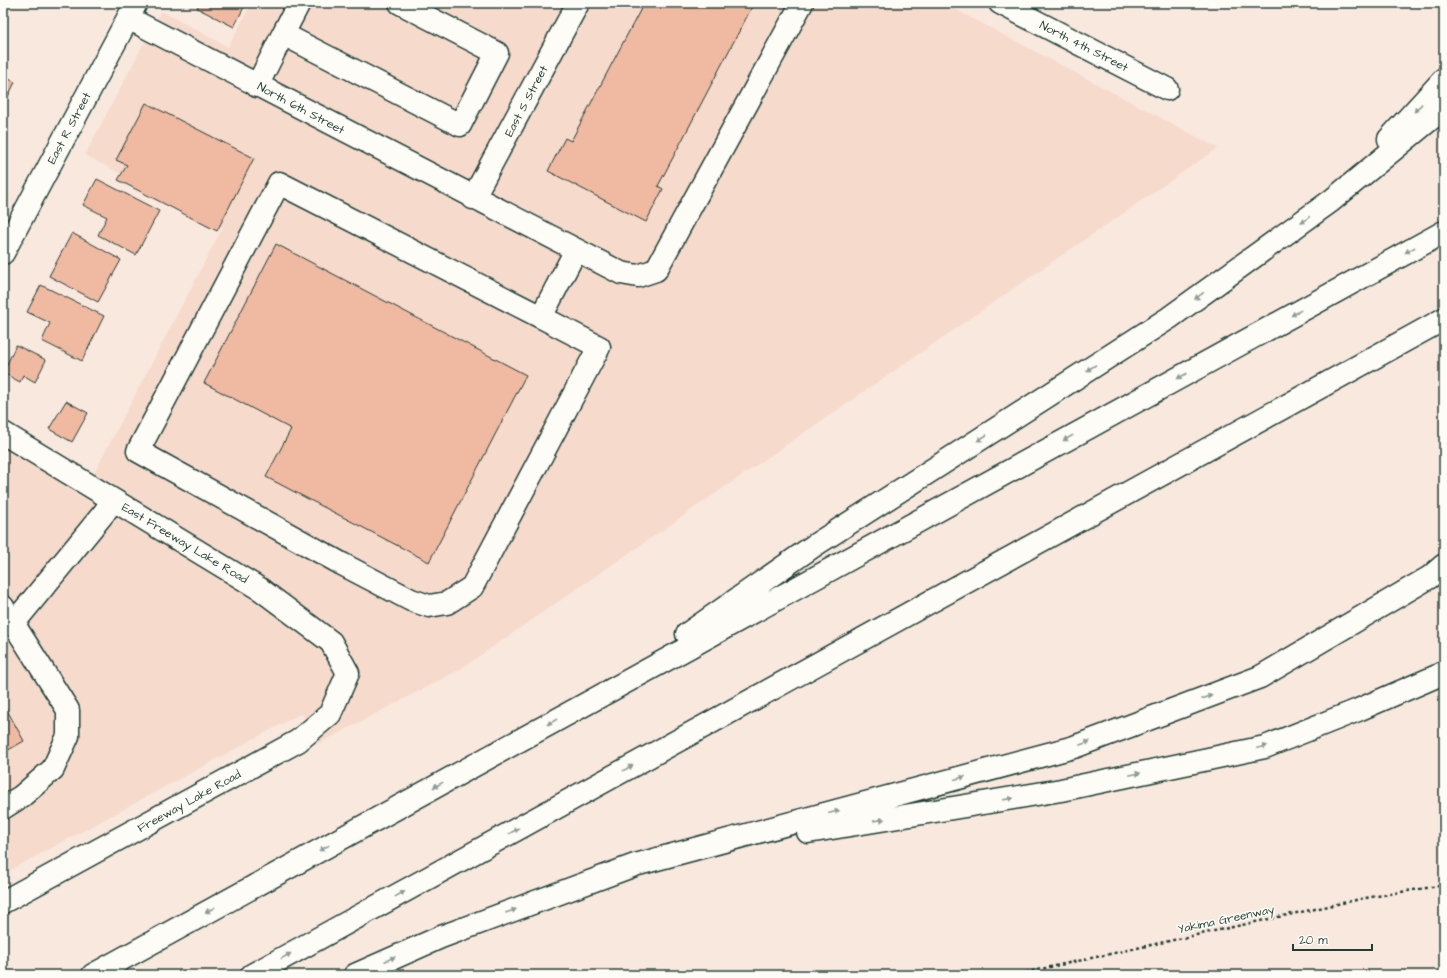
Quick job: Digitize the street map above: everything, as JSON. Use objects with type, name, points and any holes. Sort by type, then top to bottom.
[{"type":"main road","points":[[257,86],[300,3]]},
{"type":"main road","points":[[283,34],[460,125],[497,53],[400,3]]},
{"type":"main road","name":"East S Street","points":[[473,198],[578,3]]},
{"type":"main road","name":"North 6th Street","points":[[132,11],[257,86],[621,273],[638,276],[656,270],[802,3]]},
{"type":"main road","name":"North 4th Street","points":[[1000,3],[1167,89]]},
{"type":"main road","name":"East R Street","points":[[3,253],[132,11]]},
{"type":"main road","points":[[1331,201],[1444,79]]},
{"type":"main road","points":[[586,703],[815,545],[1169,318],[1331,201],[1444,108]]},
{"type":"main road","points":[[279,183],[541,317],[599,347],[472,587],[448,602],[429,606],[411,600],[342,564],[138,451],[279,183]]},
{"type":"main road","points":[[94,975],[1444,232]]},
{"type":"main road","points":[[541,317],[576,250]]},
{"type":"main road","points":[[252,975],[1444,320]]},
{"type":"main road","name":"East Freeway Lake Road","points":[[3,433],[253,585],[331,642],[348,673]]},
{"type":"main road","points":[[3,808],[22,796],[53,769],[68,736],[68,710],[8,616],[104,514],[113,500]]},
{"type":"main road","points":[[355,975],[441,937],[634,865],[1074,747],[1260,677],[1430,577],[1444,565]]},
{"type":"main road","points":[[634,865],[770,838],[1061,790],[1266,747],[1358,710],[1444,672]]},
{"type":"main road","name":"Freeway Lake Road","points":[[3,902],[298,741],[330,714],[348,673]]},
{"type":"path","name":"Yakima Greenway","points":[[1014,975],[1365,898],[1444,886]]},
{"type":"shaded area","points":[[252,3],[943,3],[1218,148],[459,670],[318,744],[302,713],[3,874],[3,427],[92,477],[223,227],[85,155],[161,11],[228,47]]},
{"type":"building","points":[[200,3],[246,3],[234,27],[197,8]]},
{"type":"building","points":[[644,3],[754,3],[658,186],[663,189],[646,222],[548,171],[565,138],[571,141]]},
{"type":"building","points":[[3,76],[15,82],[3,107]]},
{"type":"building","points":[[146,103],[254,158],[217,231],[118,180],[127,165],[116,160]]},
{"type":"building","points":[[97,179],[159,211],[136,255],[98,235],[107,217],[83,205]]},
{"type":"building","points":[[72,233],[121,260],[98,302],[49,276]]},
{"type":"building","points":[[276,244],[526,375],[429,562],[266,477],[291,429],[204,383]]},
{"type":"building","points":[[41,285],[104,316],[82,361],[42,341],[50,323],[27,312]]},
{"type":"building","points":[[16,345],[46,360],[35,382],[23,375],[20,382],[3,373]]},
{"type":"building","points":[[66,401],[88,413],[72,442],[49,429]]},
{"type":"building","points":[[3,703],[24,741],[3,753]]}]
